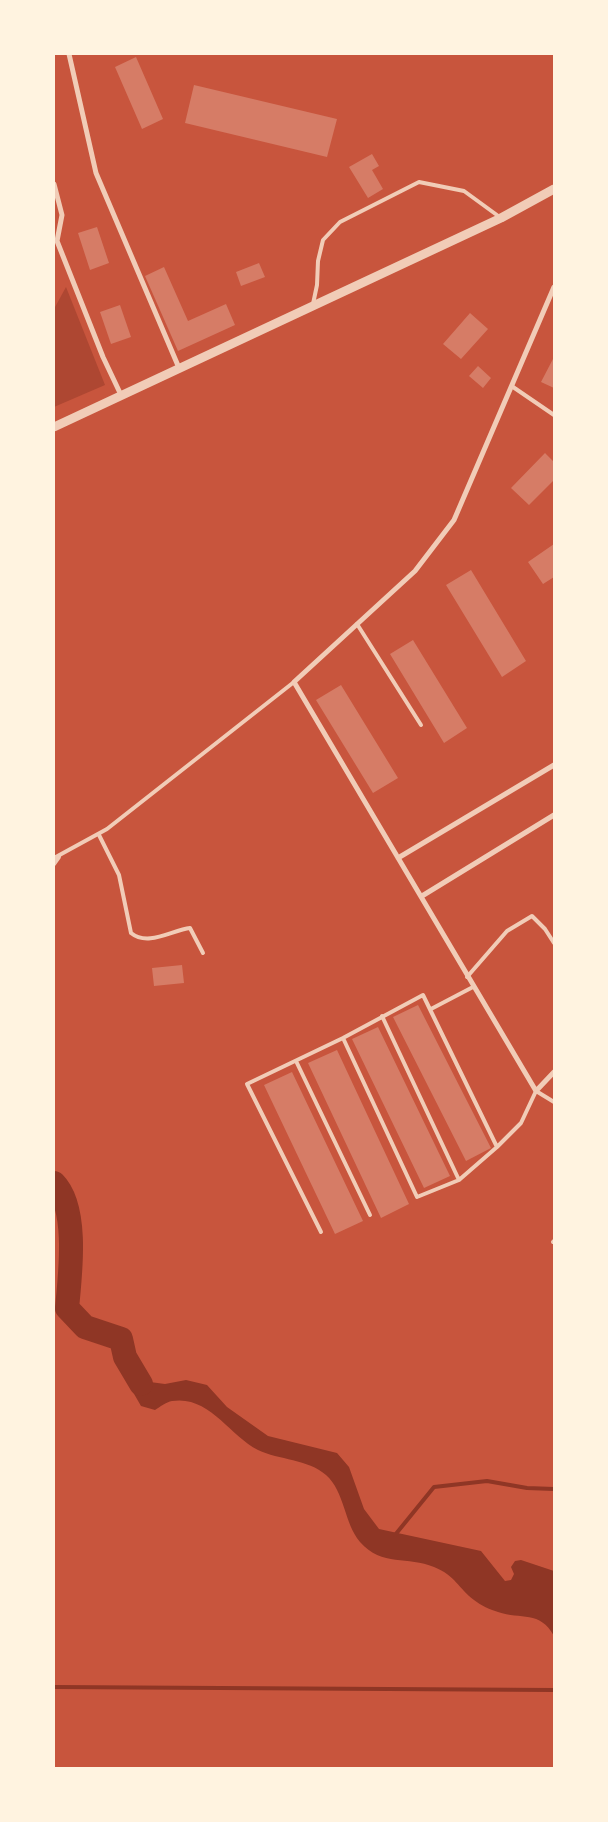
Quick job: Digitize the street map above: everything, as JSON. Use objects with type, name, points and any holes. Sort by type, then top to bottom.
[{"type":"street","points":[[69,54],[96,174],[179,368]]},
{"type":"street","points":[[54,184],[62,215],[56,241],[103,357],[121,395]]},
{"type":"street","points":[[54,427],[500,218],[554,190]]},
{"type":"street","points":[[554,287],[513,387],[454,520],[415,571],[294,682],[536,1091],[554,1072]]},
{"type":"street","points":[[398,858],[554,765]]},
{"type":"street","points":[[422,896],[554,815]]},
{"type":"lane","points":[[313,304],[317,285],[318,261],[323,240],[340,222],[419,182],[464,191],[500,218]]},
{"type":"lane","points":[[513,387],[554,415]]},
{"type":"lane","points":[[357,624],[421,725]]},
{"type":"lane","points":[[54,858],[99,834],[294,682]]},
{"type":"lane","points":[[99,834],[119,875],[131,932],[138,937],[148,938],[190,928],[203,953]]},
{"type":"lane","points":[[54,864],[60,855]]},
{"type":"lane","points":[[467,977],[507,931],[532,916],[545,929],[554,943]]},
{"type":"lane","points":[[431,1009],[473,987]]},
{"type":"lane","points":[[321,1232],[247,1084],[343,1038],[424,995],[497,1147]]},
{"type":"lane","points":[[382,1016],[458,1180]]},
{"type":"lane","points":[[343,1038],[417,1197],[458,1180],[497,1147],[521,1123],[536,1091],[554,1102]]},
{"type":"lane","points":[[296,1061],[370,1215]]},
{"type":"shaded area","points":[[66,287],[105,385],[54,407],[54,309]]},
{"type":"shaded area","points":[[125,1357],[150,1382],[165,1384],[186,1380],[207,1385],[227,1407],[268,1436],[337,1453],[349,1467],[364,1509],[379,1529],[481,1551],[505,1581],[511,1580],[514,1574],[511,1567],[515,1561],[521,1560],[554,1571],[554,1636],[543,1622],[536,1619],[498,1612],[479,1604],[452,1578],[434,1567],[386,1558],[368,1550],[355,1534],[337,1490],[326,1475],[319,1470],[258,1450],[208,1410],[197,1404],[185,1401],[172,1401],[165,1403],[155,1410],[141,1406],[126,1380]]},
{"type":"building","points":[[136,57],[163,119],[142,129],[115,67]]},
{"type":"building","points":[[194,85],[337,119],[327,157],[185,123]]},
{"type":"building","points":[[372,154],[379,166],[372,170],[383,189],[368,198],[349,167]]},
{"type":"building","points":[[97,227],[109,263],[90,270],[78,233]]},
{"type":"building","points":[[259,263],[265,277],[241,286],[236,272]]},
{"type":"building","points":[[164,267],[188,321],[226,304],[235,325],[178,351],[145,276]]},
{"type":"building","points":[[120,305],[131,337],[111,344],[100,312]]},
{"type":"building","points":[[470,313],[488,329],[461,359],[443,344]]},
{"type":"building","points":[[554,357],[554,388],[541,382]]},
{"type":"building","points":[[478,366],[491,378],[483,388],[469,376]]},
{"type":"building","points":[[545,453],[554,462],[554,480],[529,505],[511,488]]},
{"type":"building","points":[[554,544],[554,577],[543,584],[528,562]]},
{"type":"building","points":[[471,570],[526,661],[502,677],[446,585]]},
{"type":"building","points":[[413,640],[467,728],[444,743],[390,654]]},
{"type":"building","points":[[341,685],[398,778],[373,793],[316,700]]},
{"type":"building","points":[[182,965],[184,983],[154,986],[152,968]]},
{"type":"building","points":[[418,1005],[491,1148],[466,1161],[393,1017]]},
{"type":"building","points":[[378,1027],[450,1176],[424,1188],[352,1039]]},
{"type":"building","points":[[337,1050],[409,1204],[381,1218],[308,1063]]},
{"type":"building","points":[[292,1072],[363,1221],[335,1234],[264,1085]]},
{"type":"waterway","points":[[54,1183],[62,1194],[70,1225],[71,1261],[67,1308],[85,1327],[121,1339],[125,1357],[141,1384]]},
{"type":"waterway","points":[[395,1535],[434,1487],[487,1481],[527,1488],[554,1489]]},
{"type":"waterway","points":[[54,1687],[554,1690]]}]
